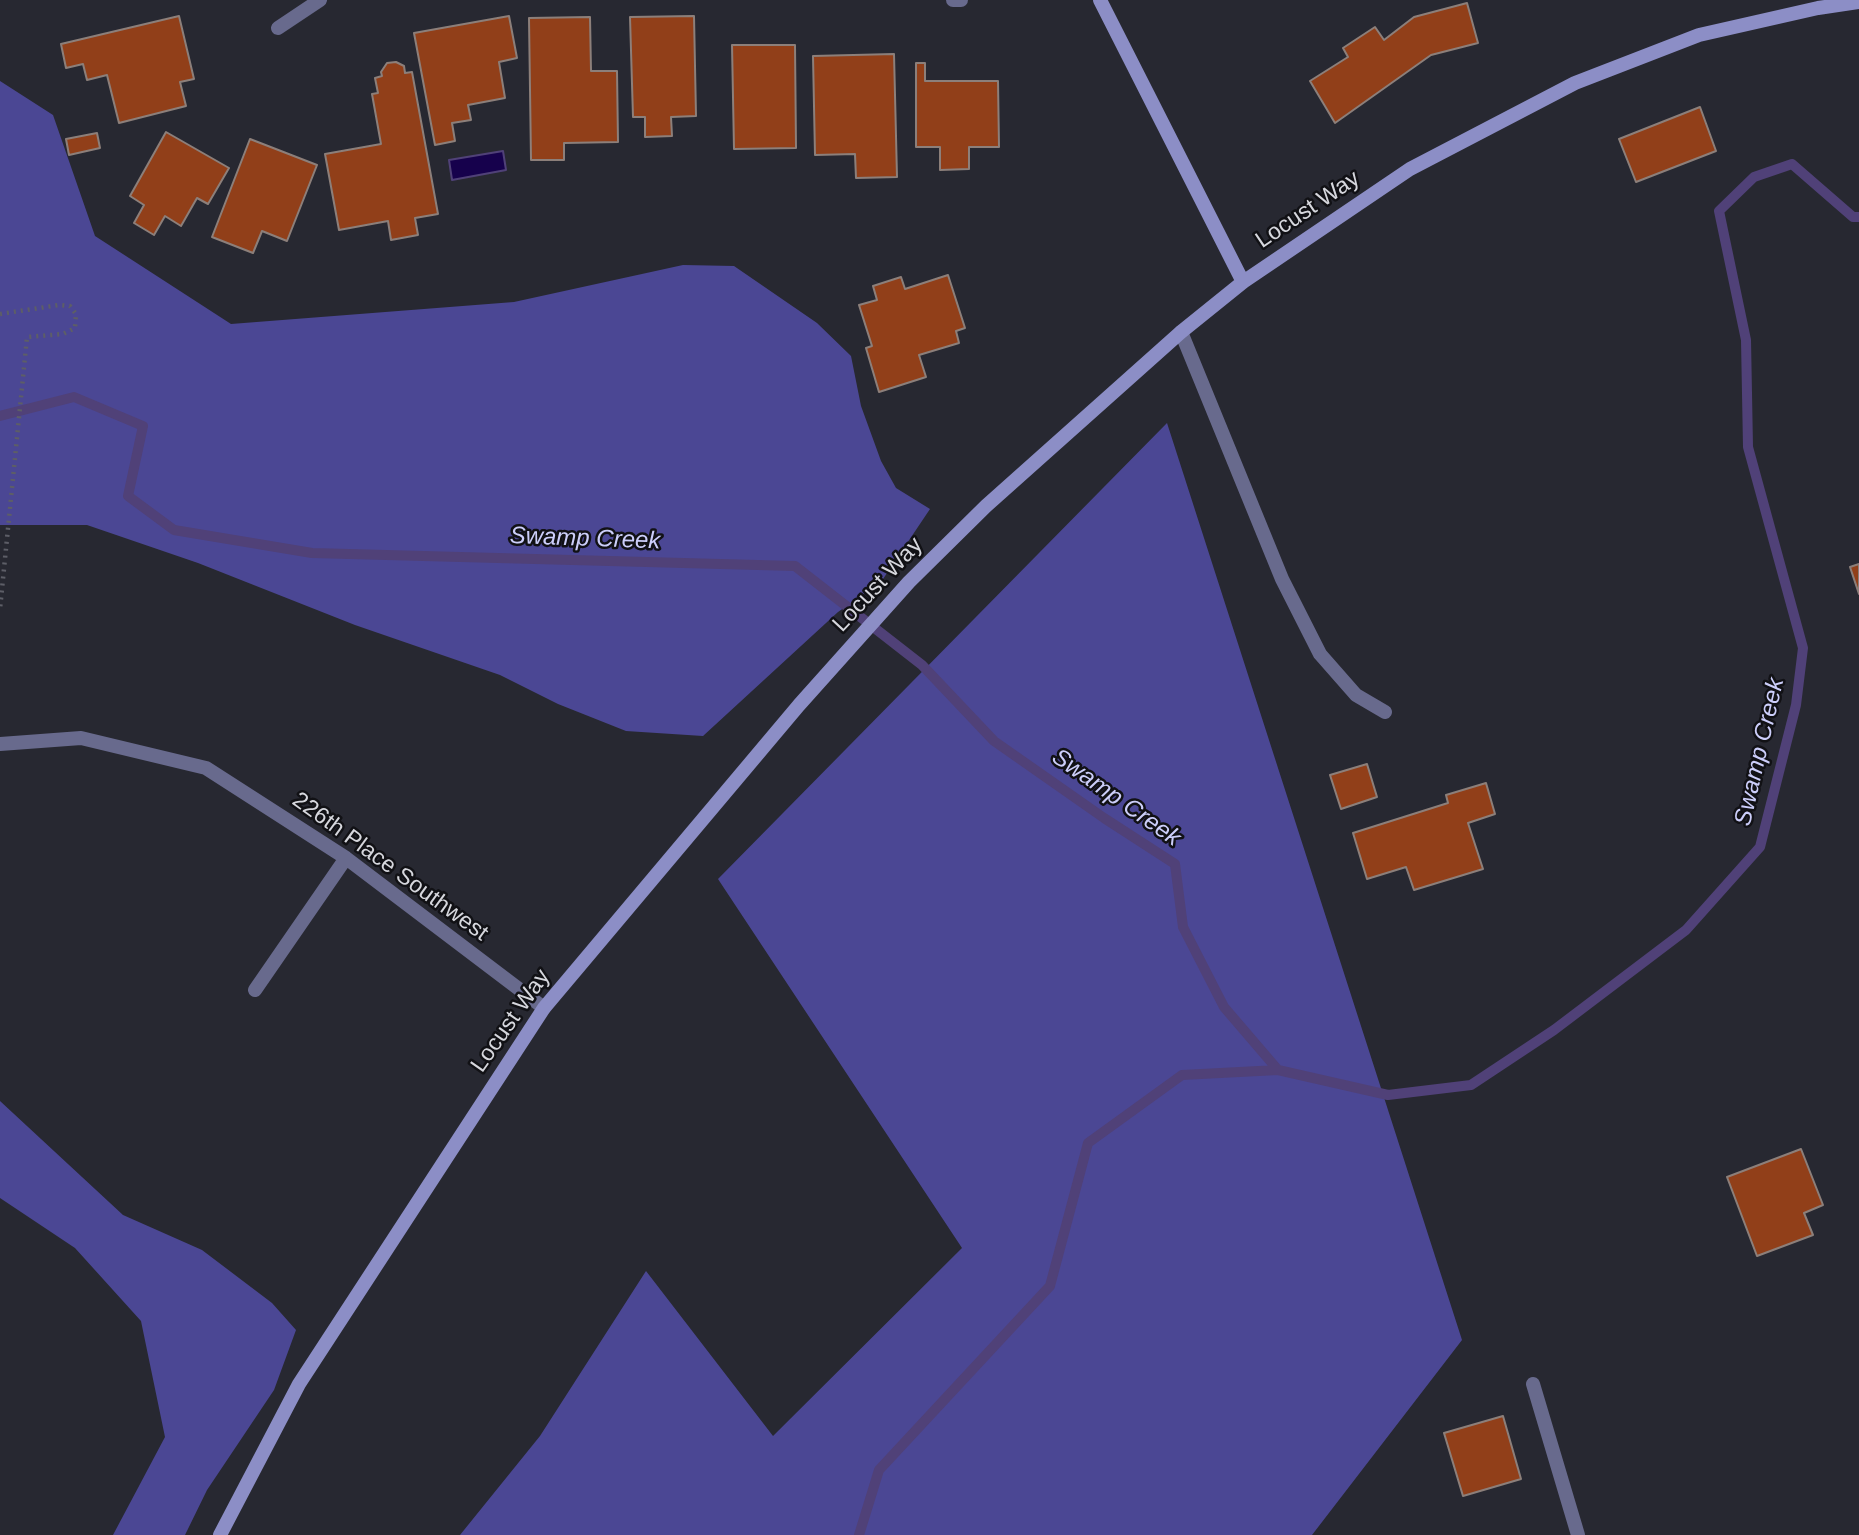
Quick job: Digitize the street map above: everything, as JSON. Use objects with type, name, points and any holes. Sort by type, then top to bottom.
[{"type":"main road","points":[[1100,0],[1243,282]]},
{"type":"main road","name":"Locust Way","points":[[220,1535],[299,1384],[544,1008],[799,705],[909,582],[986,506],[1181,332],[1243,282],[1410,169],[1575,83],[1699,34],[1854,2]]},
{"type":"street","points":[[278,28],[320,0]]},
{"type":"street","points":[[953,0],[961,0]]},
{"type":"street","points":[[1181,332],[1282,579],[1320,654],[1356,695],[1385,712]]},
{"type":"street","name":"226th Place Southwest","points":[[0,744],[80,738],[206,768],[346,858],[544,1008]]},
{"type":"street","points":[[255,990],[346,858]]},
{"type":"street","points":[[1533,1384],[1578,1535]]},
{"type":"path","points":[[0,314],[59,305],[70,306],[76,314],[75,328],[62,334],[27,337],[0,609]]},
{"type":"shaded area","points":[[0,81],[53,115],[95,236],[231,324],[514,302],[683,265],[734,266],[817,323],[851,356],[861,406],[881,461],[896,488],[930,509],[881,582],[838,612],[703,736],[626,731],[558,704],[500,675],[355,625],[198,563],[87,525],[0,525]]},
{"type":"shaded area","points":[[503,151],[506,170],[452,180],[449,160]]},
{"type":"shaded area","points":[[1167,423],[1462,1340],[1312,1535],[460,1535],[540,1436],[646,1271],[773,1436],[962,1248],[718,879]]},
{"type":"shaded area","points":[[0,1101],[123,1215],[202,1250],[272,1303],[296,1330],[274,1390],[207,1490],[185,1535],[113,1535],[165,1437],[141,1321],[75,1248],[0,1198]]},
{"type":"building","points":[[1467,3],[1478,43],[1431,55],[1335,123],[1310,81],[1348,57],[1343,48],[1375,27],[1384,40],[1414,17]]},
{"type":"building","points":[[179,16],[194,79],[180,82],[186,106],[119,123],[107,75],[87,80],[83,64],[66,68],[61,44]]},
{"type":"building","points":[[509,16],[517,58],[499,62],[505,98],[468,105],[471,120],[452,123],[455,141],[435,145],[414,33]]},
{"type":"building","points":[[694,16],[696,116],[671,117],[672,136],[645,137],[645,117],[633,117],[630,17]]},
{"type":"building","points":[[590,17],[591,71],[617,71],[618,142],[564,143],[564,160],[531,160],[529,18]]},
{"type":"building","points":[[732,45],[795,45],[796,148],[734,149]]},
{"type":"building","points":[[894,54],[897,177],[856,178],[855,154],[815,155],[813,56]]},
{"type":"building","points":[[396,62],[404,66],[405,73],[412,72],[438,214],[415,218],[418,235],[391,240],[388,221],[339,230],[325,154],[381,144],[372,94],[378,93],[375,78],[382,76],[381,72],[387,63]]},
{"type":"building","points":[[916,63],[925,63],[925,81],[998,81],[999,147],[969,147],[969,169],[940,170],[940,147],[916,147]]},
{"type":"building","points":[[1700,107],[1716,151],[1636,182],[1619,139]]},
{"type":"building","points":[[166,132],[229,168],[208,204],[197,198],[181,226],[165,216],[154,235],[134,223],[144,205],[130,196]]},
{"type":"building","points":[[97,133],[100,148],[69,155],[66,139]]},
{"type":"building","points":[[250,139],[317,165],[287,241],[262,231],[253,253],[212,237]]},
{"type":"building","points":[[948,275],[965,328],[956,331],[959,343],[919,355],[926,377],[879,392],[866,348],[872,346],[859,305],[877,300],[873,286],[901,277],[905,289]]},
{"type":"building","points":[[1859,564],[1859,594],[1850,567]]},
{"type":"building","points":[[1367,764],[1377,797],[1341,809],[1330,775]]},
{"type":"building","points":[[1486,783],[1495,814],[1468,823],[1483,869],[1414,890],[1406,867],[1367,879],[1353,833],[1448,803],[1446,795]]},
{"type":"building","points":[[1801,1149],[1823,1205],[1804,1213],[1813,1235],[1757,1256],[1727,1177]]},
{"type":"building","points":[[1503,1416],[1521,1479],[1463,1496],[1444,1433]]},
{"type":"waterway","name":"Swamp Creek","points":[[0,416],[74,397],[143,426],[128,496],[174,530],[312,553],[795,566],[922,665],[994,741],[1175,864],[1183,927],[1224,1007],[1278,1070],[1388,1095],[1471,1085],[1554,1030],[1686,930],[1760,847],[1796,705],[1803,648],[1748,447],[1746,340],[1719,211],[1754,177],[1792,164],[1853,217],[1859,217]]},
{"type":"waterway","points":[[859,1535],[879,1470],[1050,1286],[1088,1143],[1182,1075],[1278,1070]]}]
